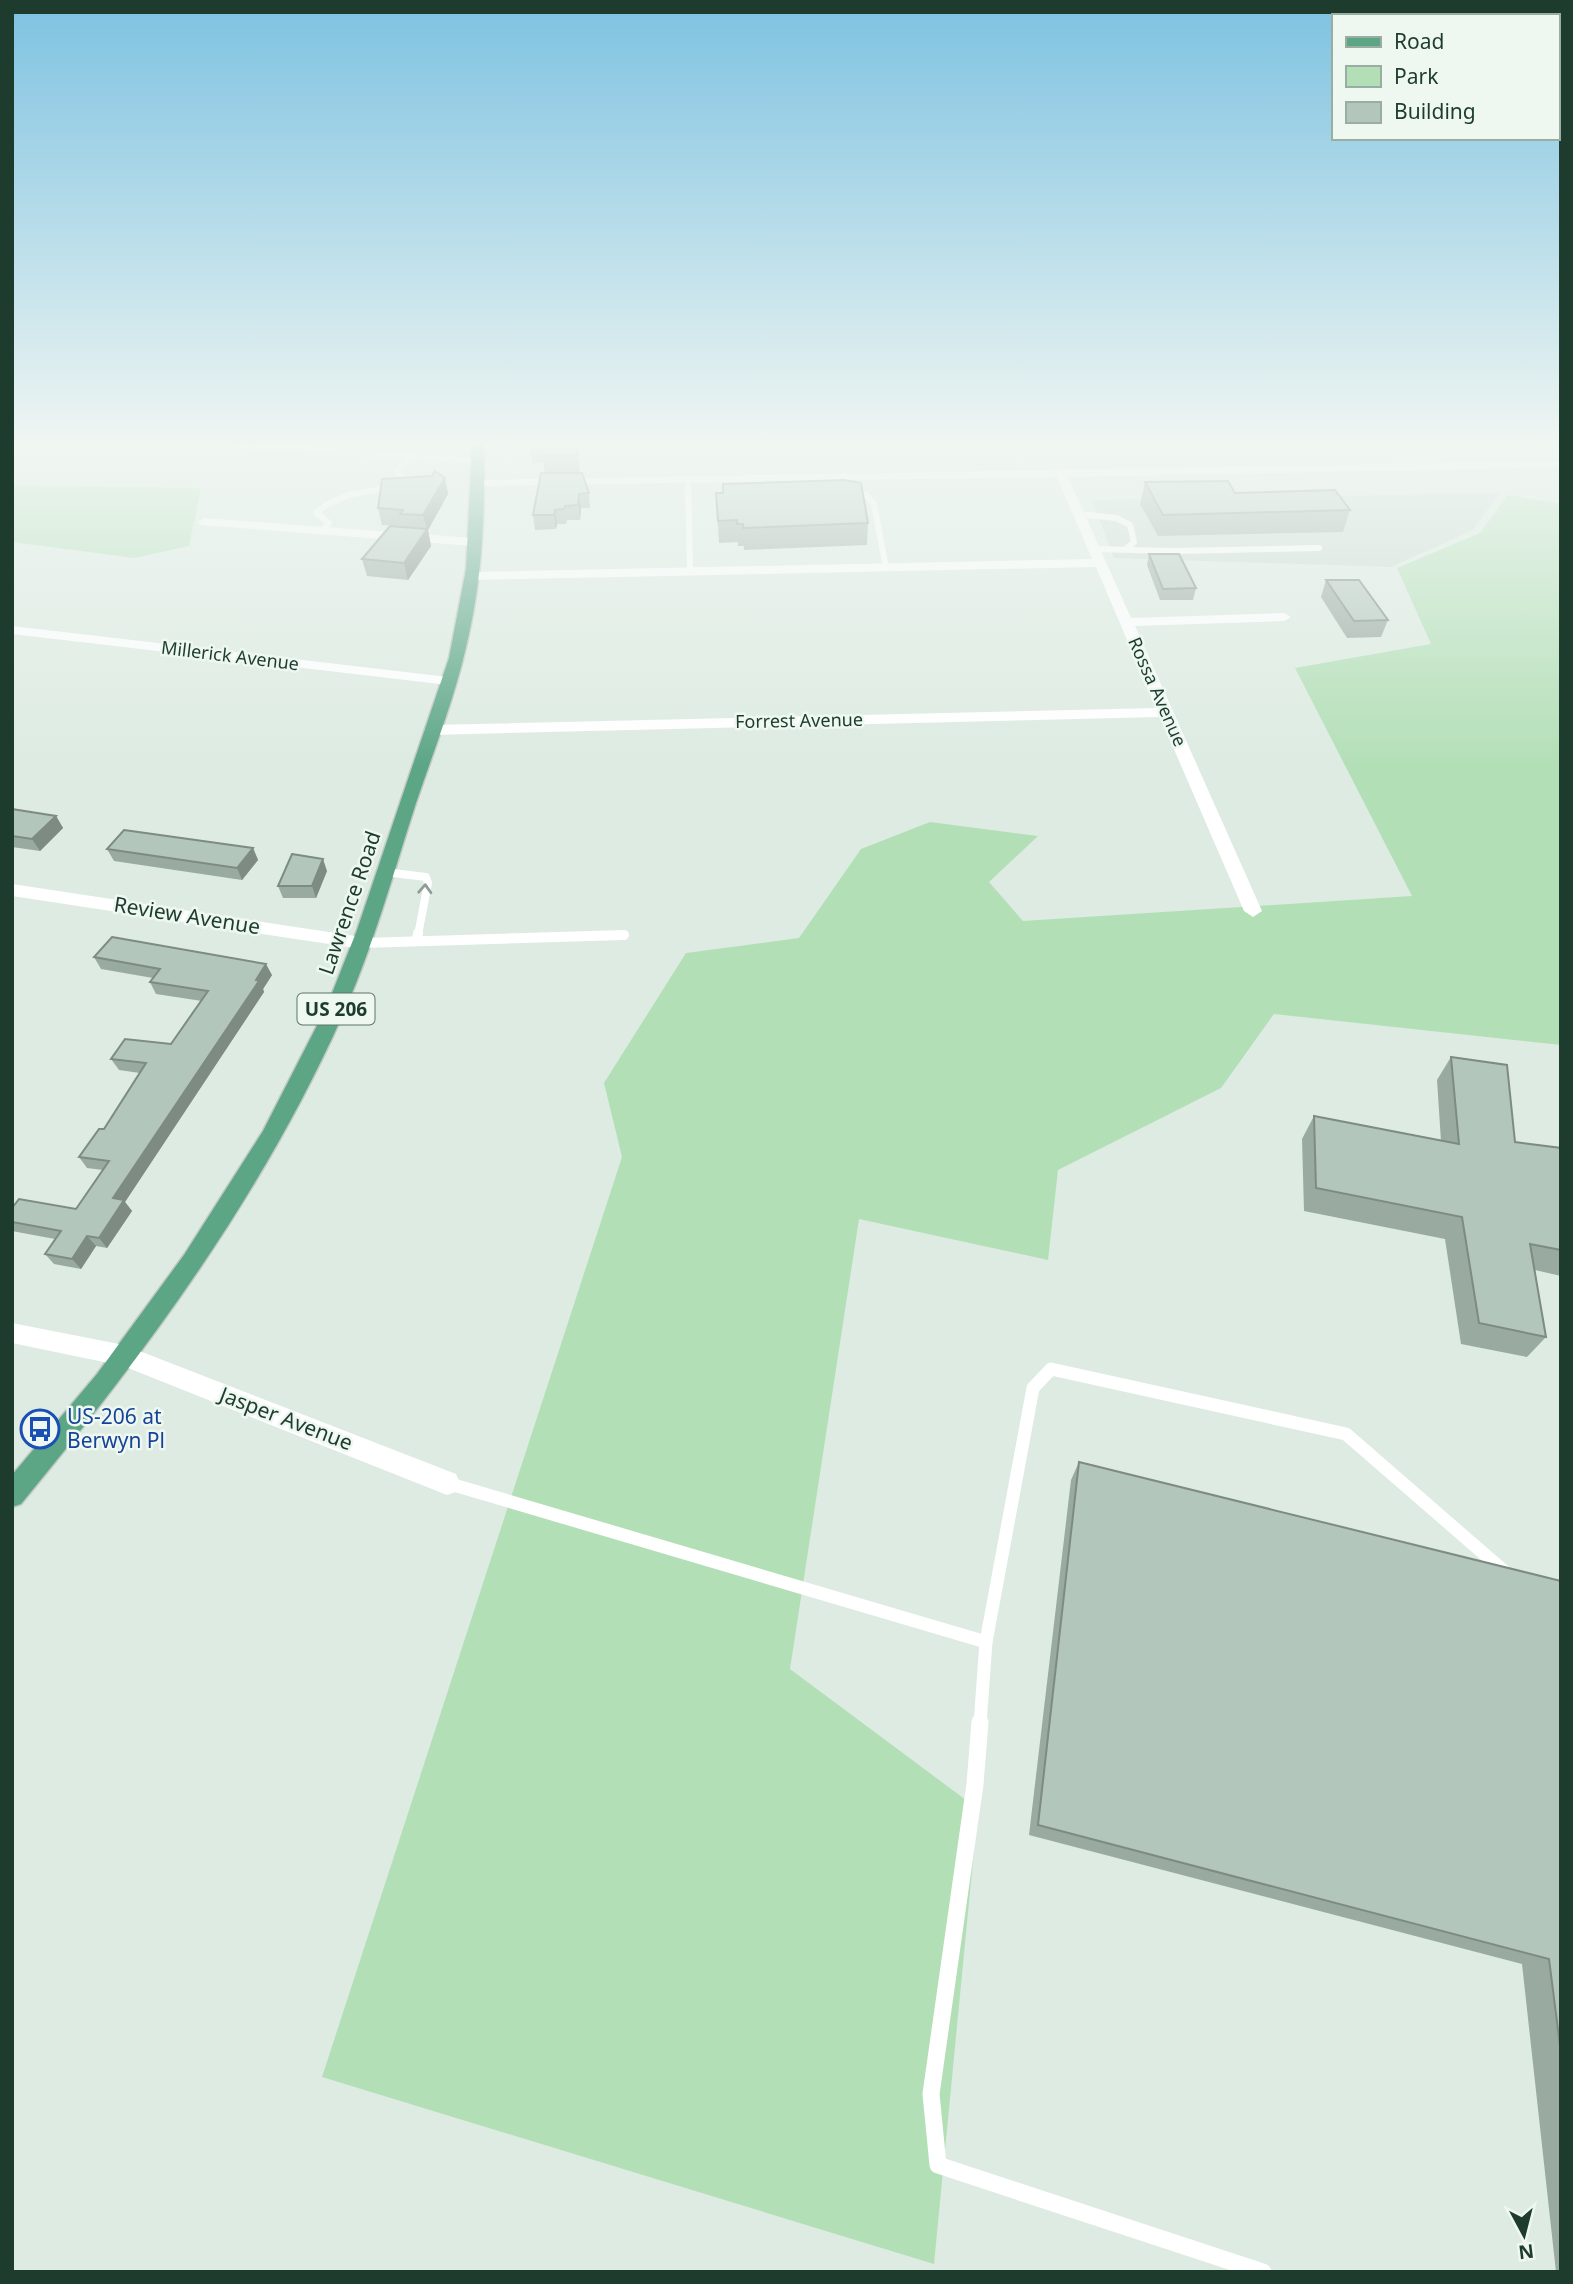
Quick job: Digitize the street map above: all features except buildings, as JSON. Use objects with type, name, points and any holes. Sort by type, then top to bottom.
[{"type":"main road","name":"Lawrence Road","points":[[12,1495],[124,1356],[207,1239],[257,1161],[308,1068],[338,1005],[362,943],[448,681],[467,611],[473,552]]},
{"type":"street","name":"Rossa Avenue","points":[[1095,552],[1253,911]]},
{"type":"street","points":[[471,576],[886,568],[1097,556]]},
{"type":"street","points":[[1126,622],[1284,617]]},
{"type":"street","name":"Millerick Avenue","points":[[12,630],[448,681]]},
{"type":"street","name":"Forrest Avenue","points":[[432,730],[1165,712]]},
{"type":"street","name":"Review Avenue","points":[[12,890],[362,943]]},
{"type":"street","name":"Jasper Avenue","points":[[12,1333],[124,1356],[447,1483]]},
{"type":"lane","points":[[690,552],[690,572]]},
{"type":"lane","points":[[883,552],[886,568]]},
{"type":"lane","points":[[1097,556],[1114,552]]},
{"type":"lane","points":[[385,872],[426,877],[428,883],[417,941]]},
{"type":"lane","points":[[362,943],[624,935]]},
{"type":"lane","points":[[1263,2272],[938,2165],[931,2094],[975,1784],[986,1642],[1033,1388],[1051,1369],[1346,1434],[1503,1571],[1514,1574]]},
{"type":"lane","points":[[447,1483],[986,1642]]},
{"type":"shaded area","points":[[1112,552],[1425,552],[1391,567],[1114,558]]},
{"type":"green space","points":[[85,552],[163,552],[134,558]]},
{"type":"green space","points":[[1436,552],[1561,552],[1561,1045],[1274,1014],[1221,1088],[1058,1170],[1048,1260],[859,1219],[790,1669],[978,1809],[934,2264],[322,2077],[622,1157],[604,1083],[686,953],[799,938],[861,849],[930,822],[1038,836],[989,882],[1023,921],[1412,896],[1295,668],[1431,644],[1397,568]]},
{"type":"place","name":"US-206 at Berwyn Pl","points":[[40,1429]]}]
